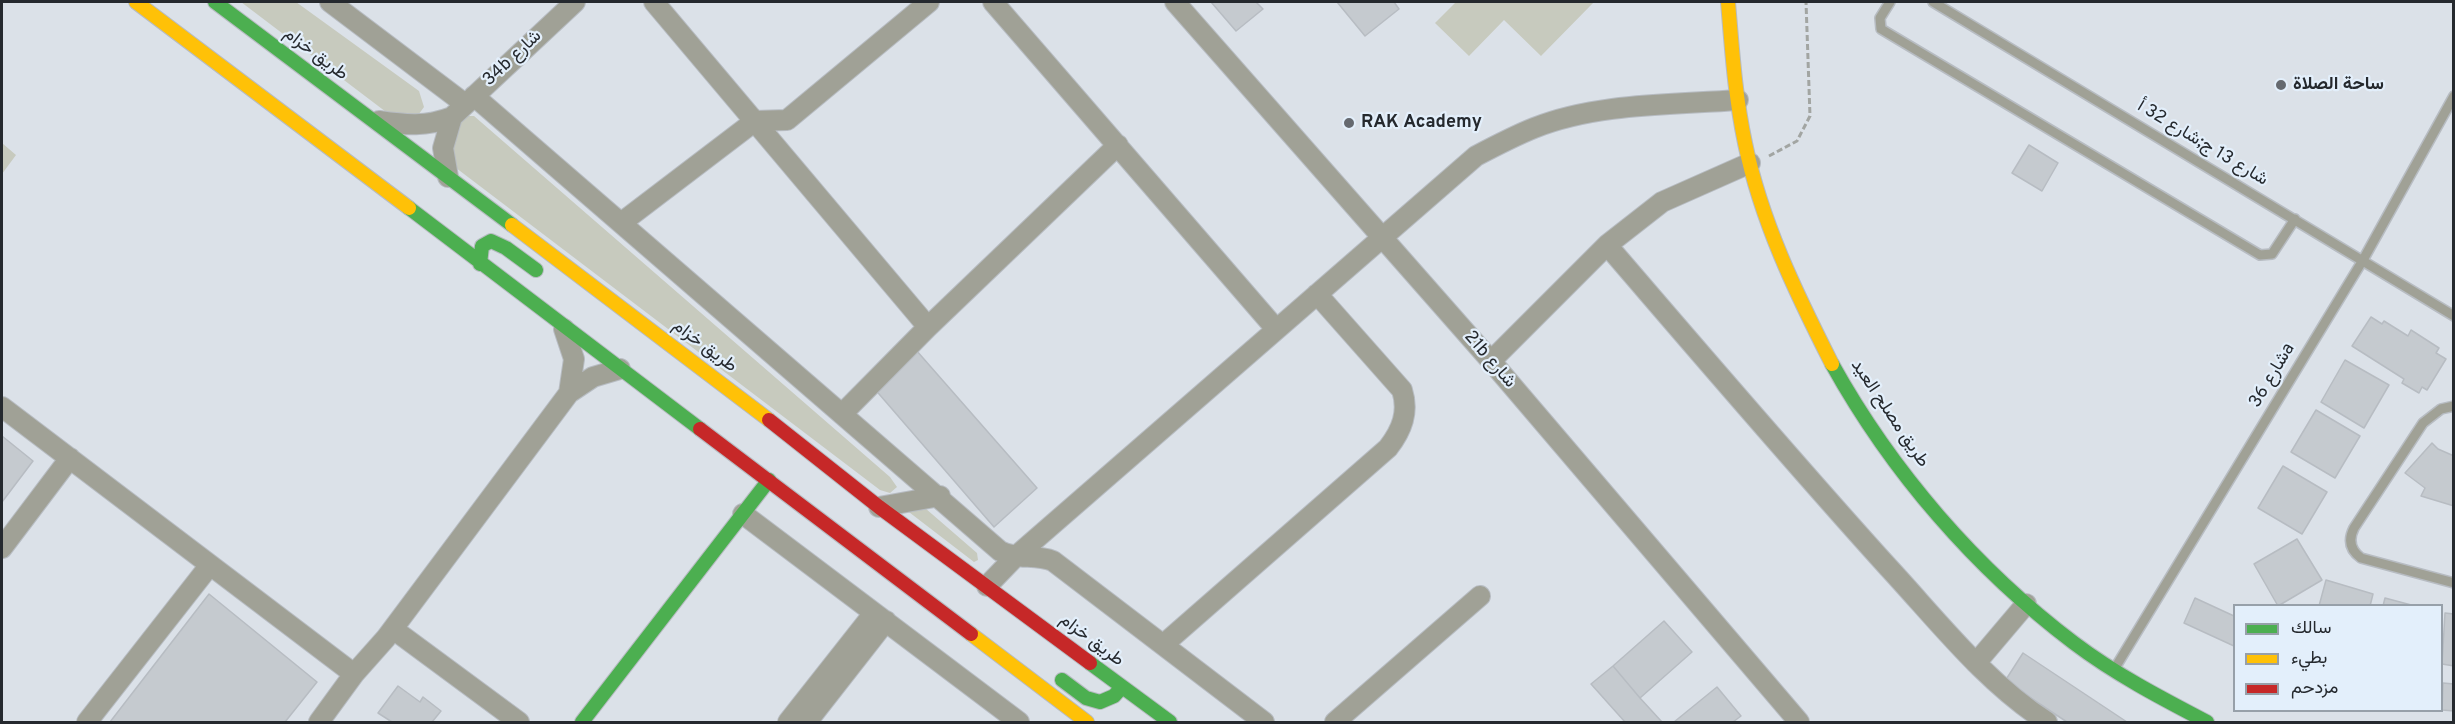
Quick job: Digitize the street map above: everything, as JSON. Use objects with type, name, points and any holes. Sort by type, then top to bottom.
[{"type":"main road","points":[[136,2],[1088,723]]},
{"type":"main road","name":"طريق خزام","points":[[215,2],[701,367],[879,507],[1170,723]]},
{"type":"main road","name":"طريق مصلح العيد","points":[[1728,2],[1738,100],[1750,163],[1769,227],[1800,299],[1862,412],[1902,470],[1946,523],[2026,604],[2074,644],[2154,695],[2207,723]]},
{"type":"main road","points":[[480,264],[482,246],[491,241],[506,248],[543,276]]},
{"type":"main road","points":[[648,346],[701,367]]},
{"type":"main road","points":[[582,723],[769,480]]},
{"type":"main road","points":[[977,639],[1006,643]]},
{"type":"main road","points":[[1049,671],[1092,702],[1102,704],[1111,700],[1122,687]]},
{"type":"street","points":[[330,2],[621,223],[940,496],[1000,551],[1016,556],[1036,556],[1053,561],[1264,723]]},
{"type":"street","name":"34b شارع","points":[[372,120],[413,126],[432,124],[464,106],[575,2]]},
{"type":"street","points":[[654,2],[928,327]]},
{"type":"street","points":[[621,223],[755,121],[787,120],[929,2]]},
{"type":"street","points":[[993,2],[1276,329]]},
{"type":"street","name":"21b شارع","points":[[1175,2],[1491,361],[1799,723]]},
{"type":"street","points":[[987,586],[1016,556],[1476,156],[1535,127],[1620,108],[1738,100]]},
{"type":"street","points":[[448,177],[443,148],[464,106]]},
{"type":"street","points":[[843,413],[928,327],[1118,145]]},
{"type":"street","points":[[1491,361],[1607,245],[1662,202],[1750,163]]},
{"type":"street","points":[[1607,245],[1796,465],[1976,663],[2022,706],[2047,723]]},
{"type":"street","points":[[1164,644],[1388,448],[1404,420],[1406,403],[1402,390],[1317,294]]},
{"type":"street","points":[[563,326],[574,359],[569,393]]},
{"type":"street","points":[[319,723],[354,674],[393,629],[569,393],[593,377],[620,369]]},
{"type":"street","points":[[2,406],[354,674]]},
{"type":"street","points":[[2,548],[70,458]]},
{"type":"street","points":[[879,507],[940,496]]},
{"type":"street","points":[[743,514],[1018,723]]},
{"type":"street","points":[[87,723],[210,565]]},
{"type":"street","points":[[1335,723],[1480,596]]},
{"type":"street","points":[[1976,663],[2026,604]]},
{"type":"street","points":[[788,723],[880,617]]},
{"type":"street","points":[[807,723],[880,617]]},
{"type":"street","points":[[393,629],[519,723]]},
{"type":"lane","points":[[1890,2],[1880,18],[1881,28],[2260,255],[2272,254],[2295,219]]},
{"type":"lane","name":"شارع 13 ج;شارع 32 أ","points":[[1933,2],[2454,316]]},
{"type":"lane","name":"شارع 36a","points":[[2114,670],[2363,260],[2454,96]]},
{"type":"lane","points":[[2453,405],[2441,409],[2423,423],[2354,528],[2350,539],[2353,550],[2361,558],[2454,583]]},
{"type":"path","points":[[1750,163],[1789,147],[1807,126],[1811,107],[1806,2]]},
{"type":"shaded area","points":[[241,2],[296,2],[419,91],[424,107],[416,118],[394,118]]},
{"type":"shaded area","points":[[1456,2],[1594,2],[1541,56],[1504,20],[1469,56],[1435,23]]},
{"type":"shaded area","points":[[459,116],[474,116],[890,477],[897,487],[890,493],[880,490],[439,155]]},
{"type":"shaded area","points":[[2,143],[16,155],[2,174]]},
{"type":"shaded area","points":[[925,508],[977,553],[978,560],[974,562],[905,509]]},
{"type":"building","points":[[1211,2],[1256,2],[1263,9],[1236,31]]},
{"type":"building","points":[[1337,2],[1394,2],[1399,9],[1365,36]]},
{"type":"building","points":[[2029,145],[2058,163],[2042,191],[2012,173]]},
{"type":"building","points":[[2371,317],[2382,324],[2384,321],[2408,336],[2411,330],[2439,348],[2436,353],[2446,359],[2427,390],[2422,387],[2419,393],[2402,383],[2404,379],[2352,346]]},
{"type":"building","points":[[916,350],[1037,488],[994,527],[873,387]]},
{"type":"building","points":[[2345,360],[2389,385],[2364,428],[2321,402]]},
{"type":"building","points":[[2316,410],[2360,436],[2335,478],[2291,452]]},
{"type":"building","points":[[2,436],[33,461],[2,502]]},
{"type":"building","points":[[2432,443],[2438,449],[2454,456],[2454,506],[2421,496],[2425,488],[2405,473]]},
{"type":"building","points":[[2283,466],[2327,492],[2302,534],[2258,508]]},
{"type":"building","points":[[2297,539],[2322,580],[2281,604],[2277,604],[2254,564]]},
{"type":"building","points":[[2326,580],[2373,594],[2370,604],[2320,604]]},
{"type":"building","points":[[209,594],[317,682],[285,722],[110,722]]},
{"type":"building","points":[[2195,598],[2233,616],[2233,646],[2184,623]]},
{"type":"building","points":[[2385,598],[2408,604],[2384,604]]},
{"type":"building","points":[[2445,613],[2454,614],[2454,666],[2443,664]]},
{"type":"building","points":[[1664,621],[1692,652],[1640,698],[1613,666]]},
{"type":"building","points":[[2023,653],[2127,722],[2067,722],[2005,681]]},
{"type":"building","points":[[1613,666],[1662,722],[1625,722],[1591,684]]},
{"type":"building","points":[[2443,683],[2454,684],[2454,711],[2443,710]]},
{"type":"building","points":[[398,686],[420,702],[423,697],[441,711],[432,722],[392,722],[378,713]]},
{"type":"building","points":[[1717,687],[1741,716],[1733,722],[1674,722]]},
{"type":"traffic: fast","points":[[215,2],[512,225]]},
{"type":"traffic: fast","points":[[409,208],[700,429]]},
{"type":"traffic: fast","points":[[480,264],[482,246],[491,241],[506,248],[536,270]]},
{"type":"traffic: fast","points":[[1832,364],[1881,443],[1909,480],[1970,551],[2003,583],[2074,643],[2106,665],[2207,722]]},
{"type":"traffic: fast","points":[[582,722],[769,480]]},
{"type":"traffic: fast","points":[[1090,663],[1170,722]]},
{"type":"traffic: fast","points":[[1062,680],[1086,698],[1100,702],[1114,696],[1122,687]]},
{"type":"traffic: slow","points":[[136,2],[409,208]]},
{"type":"traffic: slow","points":[[1728,2],[1739,108],[1745,143],[1760,200],[1781,256],[1832,364]]},
{"type":"traffic: slow","points":[[512,225],[769,420]]},
{"type":"traffic: slow","points":[[971,634],[1087,722]]},
{"type":"traffic: jam","points":[[769,420],[879,507],[1090,663]]},
{"type":"traffic: jam","points":[[700,429],[971,634]]},
{"type":"place","name":"ساحة الصلاة","points":[[2281,85]]},
{"type":"place","name":"RAK Academy","points":[[1349,123]]}]
